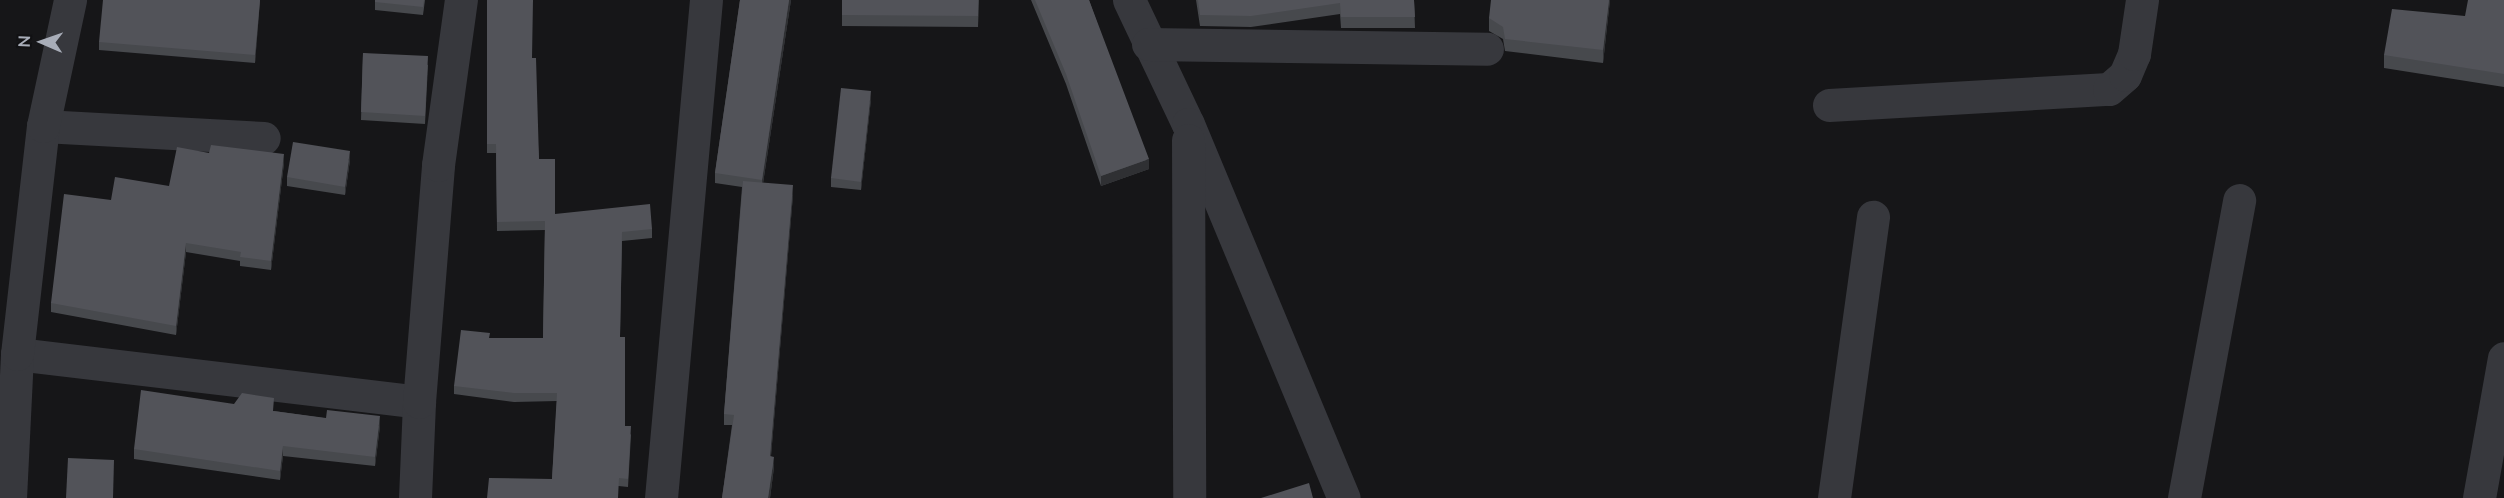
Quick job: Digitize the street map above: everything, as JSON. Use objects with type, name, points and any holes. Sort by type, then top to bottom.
[{"type":"street","points":[[10,498],[17,354],[43,126],[70,0]]},
{"type":"street","points":[[415,498],[418,402],[438,165],[461,0]]},
{"type":"street","points":[[661,498],[706,0]]},
{"type":"street","points":[[1129,0],[1188,124],[1344,498]]},
{"type":"street","points":[[1829,105],[2109,89],[2125,75],[2134,54],[2142,0]]},
{"type":"street","points":[[1148,44],[1487,49]]},
{"type":"street","points":[[1188,124],[1189,498]]},
{"type":"street","points":[[43,126],[264,138]]},
{"type":"street","points":[[2184,498],[2239,200]]},
{"type":"street","points":[[1834,498],[1873,217]]},
{"type":"street","points":[[17,354],[418,402]]},
{"type":"street","points":[[2479,498],[2504,358]]},
{"type":"building","points":[[103,0],[260,0],[255,55],[99,42]]},
{"type":"building","points":[[375,0],[424,0],[423,7],[375,2]]},
{"type":"building","points":[[487,0],[533,0],[532,58],[536,58],[539,159],[555,159],[555,214],[650,204],[652,229],[622,232],[620,337],[625,337],[625,426],[631,426],[628,479],[619,478],[618,498],[487,498],[489,478],[552,479],[557,393],[514,393],[454,386],[461,330],[490,333],[489,338],[543,338],[545,221],[497,222],[496,144],[487,144]]},
{"type":"building","points":[[740,0],[789,0],[762,180],[715,173]]},
{"type":"building","points":[[842,0],[978,0],[978,16],[842,15]]},
{"type":"building","points":[[1035,0],[1089,0],[1149,159],[1101,176],[1066,74]]},
{"type":"building","points":[[1198,0],[1414,0],[1415,17],[1341,17],[1340,3],[1251,16],[1200,15]]},
{"type":"building","points":[[1491,0],[1609,0],[1603,50],[1505,39],[1503,27],[1489,18]]},
{"type":"building","points":[[2468,0],[2504,0],[2504,74],[2384,55],[2392,9],[2465,16]]},
{"type":"building","points":[[363,53],[428,56],[425,116],[361,112]]},
{"type":"building","points":[[841,88],[871,91],[861,182],[831,178]]},
{"type":"building","points":[[293,142],[350,151],[345,187],[287,177]]},
{"type":"building","points":[[211,145],[284,154],[271,261],[240,257],[241,252],[186,243],[176,326],[51,303],[64,194],[111,200],[115,177],[169,186],[177,147],[209,153]]},
{"type":"building","points":[[743,181],[793,185],[770,456],[774,457],[768,498],[722,498],[734,415],[724,414]]},
{"type":"building","points":[[141,390],[234,404],[242,393],[274,398],[273,411],[326,418],[327,410],[380,416],[375,457],[283,446],[280,471],[134,449]]},
{"type":"building","points":[[68,458],[114,460],[113,498],[66,498]]},
{"type":"building","points":[[1309,483],[1313,498],[1261,498]]}]
